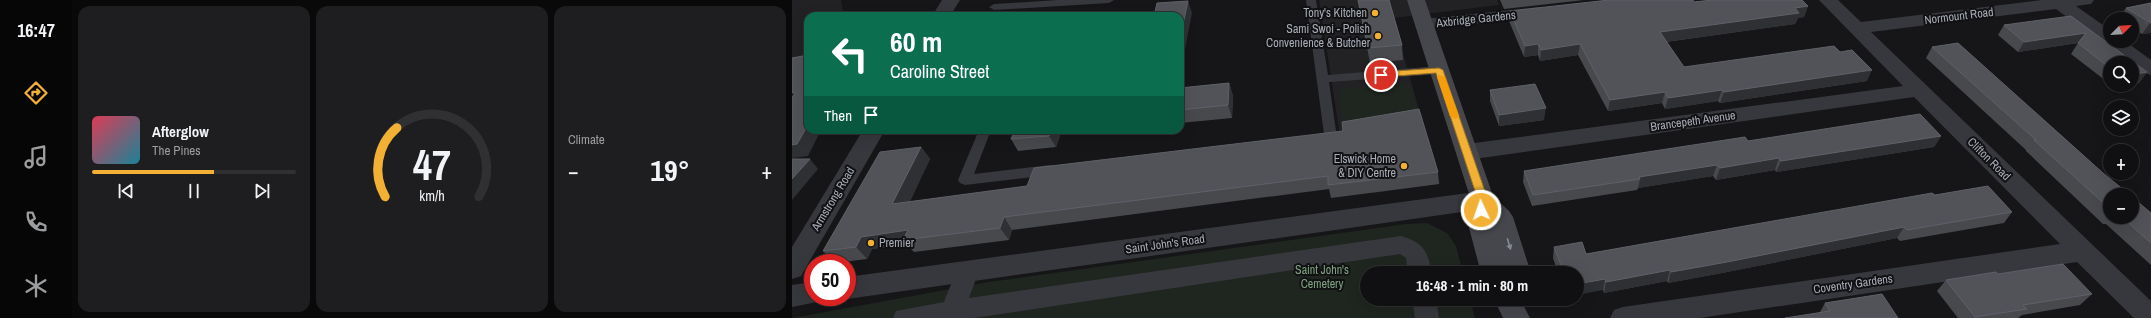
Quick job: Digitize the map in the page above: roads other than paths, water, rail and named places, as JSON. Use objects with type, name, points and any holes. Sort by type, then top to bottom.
[{"type":"main road","points":[[1416,0],[1434,23],[1439,70],[1476,151],[1483,200],[1479,220],[1492,266]]},
{"type":"main road","points":[[1483,200],[1501,217],[1516,266]]},
{"type":"main road","points":[[1511,306],[1518,318]]},
{"type":"main road","points":[[1518,318],[1519,306]]},
{"type":"street","points":[[944,12],[951,0]]},
{"type":"street","name":"Clifton Road","points":[[1828,0],[2151,318]]},
{"type":"street","name":"Normount Road","points":[[1857,28],[2085,0]]},
{"type":"street","points":[[2061,4],[2103,34]]},
{"type":"street","name":"Axbridge Gardens","points":[[1434,23],[1560,9]]},
{"type":"street","points":[[2123,48],[2151,68]]},
{"type":"street","name":"Brancepeth Avenue","points":[[1476,151],[1919,90]]},
{"type":"street","name":"Armstrong Road","points":[[792,269],[872,134]]},
{"type":"street","name":"Saint John's Road","points":[[856,287],[1483,200]]},
{"type":"street","points":[[905,318],[952,314],[1401,245],[1410,247],[1417,255],[1419,266]]},
{"type":"street","name":"Coventry Gardens","points":[[1623,318],[2082,250]]},
{"type":"street","points":[[952,314],[967,271]]},
{"type":"street","points":[[792,296],[804,294]]},
{"type":"street","points":[[1425,306],[1427,318]]},
{"type":"lane","points":[[994,7],[1036,2],[1110,0]]},
{"type":"lane","points":[[1307,140],[1331,138],[1312,0]]},
{"type":"lane","points":[[1032,12],[1036,2]]},
{"type":"lane","points":[[1323,79],[1439,70]]},
{"type":"lane","points":[[984,134],[965,180],[1061,169]]},
{"type":"place","name":"Tony's Kitchen","points":[[1375,13]]},
{"type":"place","name":"Sami Swoi - Polish Convenience & Butcher","points":[[1378,36]]},
{"type":"place","name":"Elswick Home & DIY Centre","points":[[1404,166]]},
{"type":"place","name":"Premier","points":[[871,243]]},
{"type":"park label","name":"Saint John's Cemetery","points":[[1322,277]]}]
